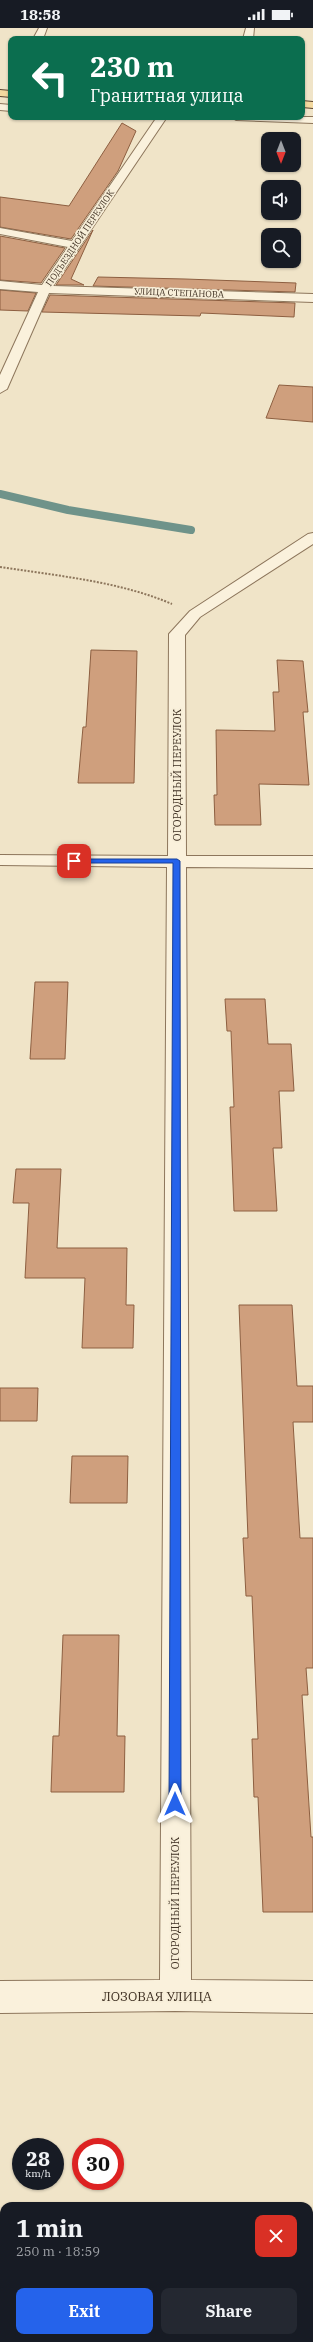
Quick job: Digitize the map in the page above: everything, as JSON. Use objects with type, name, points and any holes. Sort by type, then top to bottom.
[{"type":"street","name":"ПОДЪЕЗДНОЙ ПЕРЕУЛОК","points":[[0,389],[45,289],[160,120]]},
{"type":"street","points":[[0,231],[75,245]]},
{"type":"street","name":"УЛИЦА СТЕПАНОВА","points":[[0,285],[45,289],[313,298]]},
{"type":"street","name":"ОГОРОДНЫЙ ПЕРЕУЛОК","points":[[175,1995],[177,634],[195,614],[313,537]]},
{"type":"street","points":[[0,860],[313,862]]},
{"type":"street","name":"ЛОЗОВАЯ УЛИЦА","points":[[0,1997],[175,1995],[313,1997]]},
{"type":"path","points":[[0,567],[87,580],[144,592],[195,614]]},
{"type":"building","points":[[122,123],[136,131],[118,171],[71,239],[0,227],[0,197],[69,206]]},
{"type":"building","points":[[93,230],[71,279],[84,285],[56,285]]},
{"type":"building","points":[[0,236],[65,248],[41,283],[0,280]]},
{"type":"building","points":[[98,277],[296,283],[295,292],[93,286]]},
{"type":"building","points":[[0,290],[36,293],[28,311],[0,310]]},
{"type":"building","points":[[50,295],[295,303],[294,317],[201,313],[200,316],[42,312]]},
{"type":"building","points":[[279,385],[313,387],[313,422],[266,418]]},
{"type":"building","points":[[91,650],[137,651],[134,783],[78,783],[83,727],[86,727]]},
{"type":"building","points":[[277,660],[303,661],[308,712],[303,712],[309,785],[259,784],[261,825],[215,825],[214,795],[217,795],[216,730],[275,731],[273,692],[279,692]]},
{"type":"building","points":[[35,982],[68,982],[65,1059],[30,1059]]},
{"type":"building","points":[[225,999],[265,999],[268,1044],[291,1044],[294,1091],[279,1091],[282,1148],[273,1148],[277,1211],[234,1211],[230,1107],[234,1107],[231,1031],[227,1031]]},
{"type":"building","points":[[16,1169],[61,1169],[57,1248],[127,1248],[126,1305],[134,1305],[133,1348],[82,1348],[85,1278],[25,1278],[29,1203],[13,1203]]},
{"type":"building","points":[[239,1305],[292,1305],[297,1386],[313,1386],[313,1422],[293,1422],[300,1538],[313,1538],[313,1668],[306,1668],[308,1695],[302,1695],[311,1837],[313,1837],[313,1912],[263,1912],[258,1797],[254,1797],[252,1739],[258,1739],[252,1596],[246,1596],[243,1538],[248,1538]]},
{"type":"building","points":[[0,1388],[38,1388],[37,1421],[0,1421]]},
{"type":"building","points":[[72,1456],[128,1456],[127,1503],[70,1503]]},
{"type":"building","points":[[63,1635],[119,1635],[117,1736],[125,1736],[124,1792],[51,1792],[53,1736],[59,1736]]},
{"type":"waterway","points":[[0,494],[68,510],[191,530]]},
{"type":"route","points":[[74,861],[177,861],[175,1804]]}]
